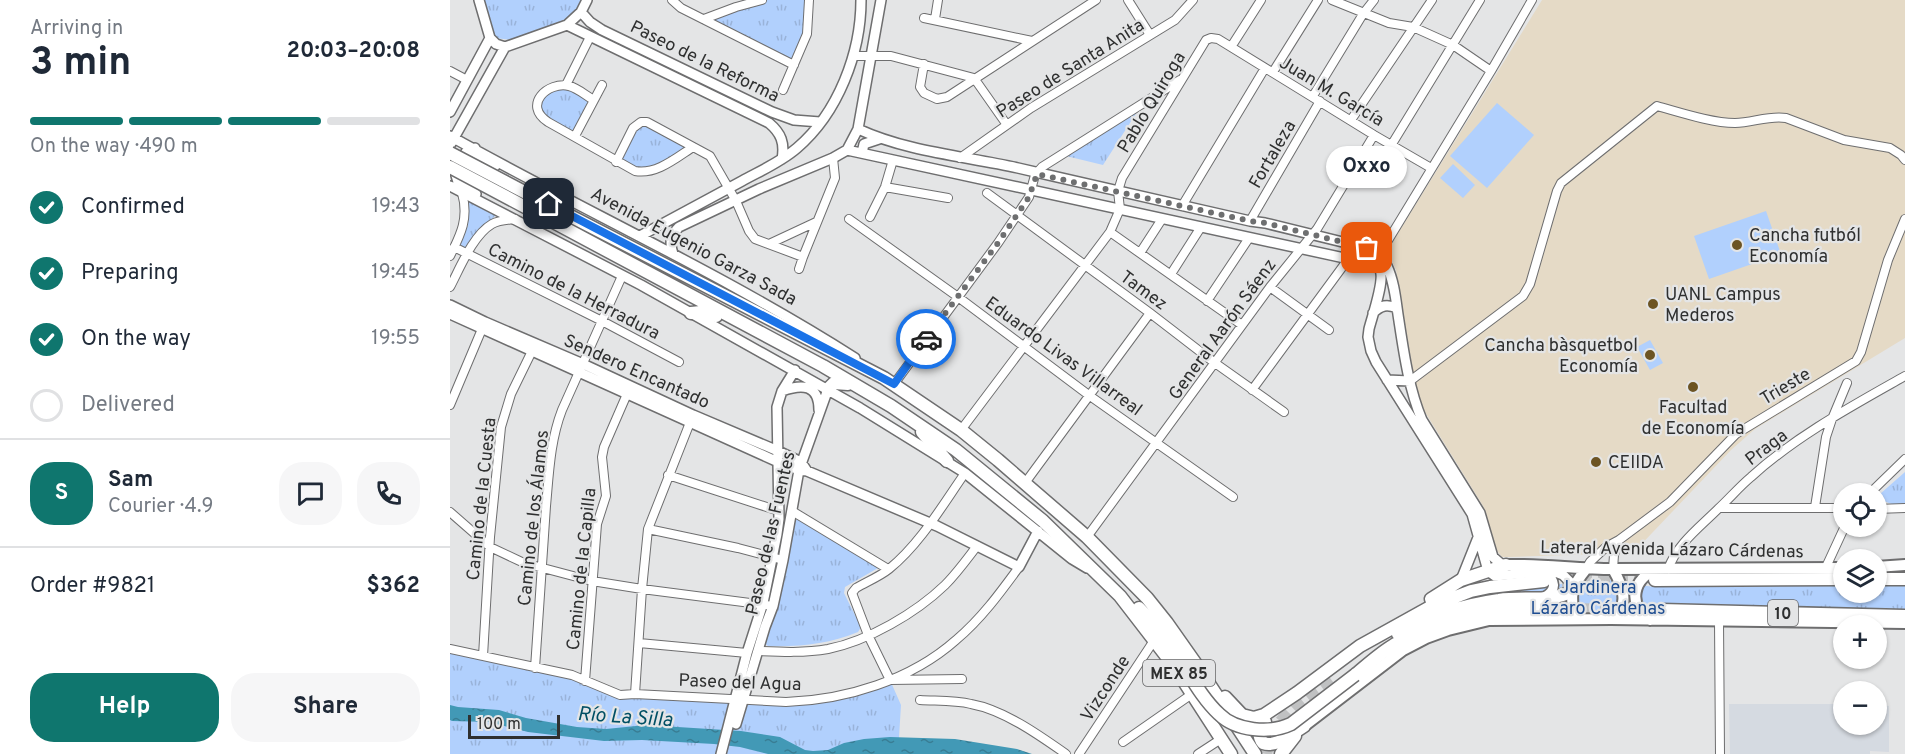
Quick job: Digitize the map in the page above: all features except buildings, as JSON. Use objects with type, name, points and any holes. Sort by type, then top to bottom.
[{"type":"highway","name":"Avenida Eugenio Garza Sada","points":[[450,153],[889,381],[961,430],[1087,537],[1147,598],[1198,667],[1255,754]]},
{"type":"highway","name":"MEX 85","points":[[450,167],[823,366],[891,406],[956,450],[1012,494],[1120,596],[1155,639],[1231,754]]},
{"type":"highway","points":[[691,313],[701,312],[742,324]]},
{"type":"highway","points":[[828,389],[837,382],[854,385]]},
{"type":"highway","points":[[913,422],[947,461]]},
{"type":"highway","points":[[1379,635],[1398,620],[1461,580],[1504,564]]},
{"type":"highway","points":[[1887,574],[1902,579]]},
{"type":"highway","points":[[1198,667],[1238,712],[1254,718],[1264,715],[1297,693],[1360,646],[1432,606],[1471,591],[1545,576]]},
{"type":"highway","name":"10","points":[[1655,580],[1833,579]]},
{"type":"highway","points":[[1120,596],[1137,606],[1152,622],[1220,716],[1236,724],[1258,730],[1291,724],[1383,654],[1410,637],[1473,614],[1544,603],[1573,589]]},
{"type":"highway","points":[[1368,651],[1422,621],[1451,610],[1501,599],[1544,603]]},
{"type":"highway","name":"10","points":[[1661,610],[1905,616]]},
{"type":"highway","points":[[1335,675],[1368,651],[1395,626]]},
{"type":"highway","points":[[1410,637],[1448,630]]},
{"type":"highway","points":[[1297,693],[1290,702],[1264,722],[1260,727],[1259,736],[1263,743],[1272,745],[1304,726]]},
{"type":"highway","points":[[1281,754],[1304,726]]},
{"type":"main road","name":"Lateral Avenida Lázaro Cárdenas","points":[[1504,564],[1536,564],[1586,569],[1833,567]]},
{"type":"main road","points":[[1887,566],[1905,565]]},
{"type":"main road","points":[[1650,620],[1638,609],[1635,600],[1636,591],[1646,575],[1665,568]]},
{"type":"main road","points":[[1574,619],[1573,589],[1586,569]]},
{"type":"main road","points":[[1611,619],[1619,613],[1624,599],[1623,590],[1613,569]]},
{"type":"main road","points":[[1304,726],[1403,651],[1426,638],[1472,624],[1504,619],[1905,623]]},
{"type":"street","points":[[451,140],[503,50],[567,25],[581,12],[587,0]]},
{"type":"street","points":[[672,0],[681,8],[794,65]]},
{"type":"street","points":[[704,19],[762,0]]},
{"type":"street","points":[[783,90],[807,34],[809,0]]},
{"type":"street","points":[[640,236],[782,159],[802,144],[820,122],[843,85],[854,56],[861,0]]},
{"type":"street","points":[[673,254],[670,240],[680,227],[847,150],[858,129],[881,0]]},
{"type":"street","points":[[934,19],[938,0]]},
{"type":"street","points":[[924,64],[921,90],[926,95],[941,99],[951,95],[1096,0]]},
{"type":"street","points":[[1119,0],[1129,1],[1150,35]]},
{"type":"street","name":"Paseo de Santa Anita","points":[[960,158],[1007,124],[1174,20],[1193,0]]},
{"type":"street","points":[[1232,48],[1261,0]]},
{"type":"street","points":[[1273,72],[1318,0]]},
{"type":"street","points":[[1332,0],[1389,23],[1413,27],[1453,45],[1491,71]]},
{"type":"street","name":"Fortaleza","points":[[1250,221],[1363,14],[1374,0]]},
{"type":"street","points":[[1351,120],[1432,0]]},
{"type":"street","points":[[1392,144],[1480,0]]},
{"type":"street","points":[[1377,267],[1380,255],[1532,0]]},
{"type":"street","points":[[450,112],[488,42],[479,1]]},
{"type":"street","name":"Paseo de la Reforma","points":[[581,12],[602,30],[772,112],[794,120],[820,122]]},
{"type":"street","points":[[924,18],[1032,41]]},
{"type":"street","name":"Paseo de la Reforma","points":[[567,25],[769,123],[783,142],[782,159]]},
{"type":"street","points":[[566,85],[590,37]]},
{"type":"street","name":"Pablo Quiroga","points":[[1118,191],[1122,178],[1203,44],[1211,38],[1218,39]]},
{"type":"street","name":"Juan M. García","points":[[1218,39],[1431,168]]},
{"type":"street","points":[[488,42],[496,44],[503,50]]},
{"type":"street","points":[[854,56],[891,57],[974,78],[1007,124]]},
{"type":"street","points":[[1182,206],[1265,68]]},
{"type":"street","points":[[450,71],[467,80]]},
{"type":"street","points":[[889,381],[958,297],[1029,197],[1042,166],[1184,78]]},
{"type":"street","points":[[594,100],[566,85],[550,89],[542,94],[536,109],[542,118],[635,171],[656,170],[693,147]]},
{"type":"street","points":[[575,136],[602,86]]},
{"type":"street","points":[[1387,380],[1410,381],[1527,291],[1561,183],[1657,106],[1731,123],[1776,117],[1785,118],[1844,140],[1890,148],[1905,160]]},
{"type":"street","points":[[616,162],[633,128],[641,122],[647,122],[710,156],[755,239],[771,243],[803,257]]},
{"type":"street","points":[[858,129],[879,139],[1313,235],[1367,248],[1380,255],[1393,283],[1416,406],[1422,420],[1480,513],[1490,551],[1495,559],[1504,564]]},
{"type":"street","name":"General Aarón Sáenz","points":[[1087,537],[1270,287],[1313,235],[1374,135]]},
{"type":"street","points":[[862,153],[864,144],[879,139]]},
{"type":"street","name":"Avenida Eugenio Garza Sada","points":[[451,140],[475,148],[817,333],[889,381]]},
{"type":"street","points":[[475,148],[465,154],[455,172],[455,177],[458,182],[516,219]]},
{"type":"street","points":[[847,150],[1349,258],[1377,267],[1381,274],[1381,282],[1368,337],[1371,351],[1472,514],[1488,571],[1495,576],[1545,576],[1560,573],[1573,589]]},
{"type":"street","points":[[465,154],[475,156],[529,184],[544,187]]},
{"type":"street","points":[[799,269],[835,178],[833,158]]},
{"type":"street","points":[[870,217],[885,187],[893,160]]},
{"type":"street","points":[[450,186],[516,219],[828,389],[965,473],[1077,562],[1098,573]]},
{"type":"street","points":[[885,187],[948,198]]},
{"type":"street","points":[[961,430],[1110,232],[1120,209],[1118,191]]},
{"type":"street","points":[[450,256],[465,221],[466,212],[462,193]]},
{"type":"street","name":"Tamez","points":[[987,193],[1251,390],[1284,412]]},
{"type":"street","points":[[450,287],[478,237],[498,222],[516,219]]},
{"type":"street","name":"Eduardo Livas Villarreal","points":[[849,219],[1090,396],[1233,497]]},
{"type":"street","points":[[1140,253],[1162,219]]},
{"type":"street","name":"Trieste","points":[[1586,569],[1599,553],[1670,502],[1736,434],[1856,361],[1861,352],[1888,260],[1905,219]]},
{"type":"street","points":[[771,243],[816,222]]},
{"type":"street","points":[[1171,274],[1201,227]]},
{"type":"street","points":[[1110,232],[1242,325]]},
{"type":"street","points":[[1207,301],[1249,238]]},
{"type":"street","name":"Camino de la Herradura","points":[[454,248],[679,362]]},
{"type":"street","points":[[1251,390],[1349,258]]},
{"type":"street","name":"Camino de los Álamos","points":[[535,668],[552,446],[558,421],[622,276]]},
{"type":"street","points":[[1270,287],[1329,330]]},
{"type":"street","name":"Sendero Encantado","points":[[450,305],[778,462],[802,468],[930,524],[1019,567]]},
{"type":"street","points":[[1373,313],[1377,308],[1385,305],[1397,309]]},
{"type":"street","points":[[1025,483],[1150,313]]},
{"type":"street","name":"Sendero Encantado","points":[[450,314],[532,351],[581,368],[627,394],[778,451],[802,468]]},
{"type":"street","points":[[450,405],[482,329]]},
{"type":"street","name":"Camino de la Cuesta","points":[[483,656],[501,427],[511,394],[532,351]]},
{"type":"street","name":"Paseo de las Fuentes","points":[[740,700],[747,652],[763,603],[773,557],[779,511],[777,407],[782,391],[795,370]]},
{"type":"street","name":"Praga","points":[[1665,568],[1683,542],[1751,477],[1781,453],[1832,419],[1905,376]]},
{"type":"street","points":[[1815,507],[1826,437],[1847,383]]},
{"type":"street","points":[[782,391],[799,386],[810,389],[817,399],[819,416]]},
{"type":"street","name":"Paseo de las Fuentes","points":[[724,753],[773,606],[802,468],[828,389]]},
{"type":"street","name":"Camino de la Capilla","points":[[585,681],[597,524],[607,489],[602,457],[604,447],[627,394]]},
{"type":"street","points":[[635,694],[648,529],[691,419]]},
{"type":"street","points":[[1880,483],[1905,459]]},
{"type":"street","points":[[962,679],[890,680],[868,635],[852,593],[856,588],[888,569],[910,548],[930,524],[965,473]]},
{"type":"street","points":[[668,475],[779,511]]},
{"type":"street","points":[[1720,508],[1833,508]]},
{"type":"street","points":[[1887,509],[1905,508]]},
{"type":"street","points":[[792,511],[888,569]]},
{"type":"street","points":[[450,512],[490,547],[524,563],[541,568],[592,581],[773,606]]},
{"type":"street","points":[[648,529],[783,560]]},
{"type":"street","name":"Paseo del Agua","points":[[450,649],[560,672],[620,695],[786,702],[810,701],[852,694],[890,680],[936,655],[956,641],[995,600],[1019,567],[1038,531]]},
{"type":"street","points":[[1461,580],[1479,535]]},
{"type":"street","points":[[1826,567],[1840,537]]},
{"type":"street","points":[[1613,569],[1614,555],[1619,540]]},
{"type":"street","points":[[759,651],[790,652],[829,649],[868,635],[911,613],[930,598],[946,584],[977,546]]},
{"type":"street","points":[[1544,603],[1554,584],[1552,579],[1545,576]]},
{"type":"street","points":[[1719,621],[1720,754]]},
{"type":"street","name":"Vizconde","points":[[1081,754],[1155,639]]},
{"type":"street","points":[[639,643],[747,652]]},
{"type":"street","points":[[1123,742],[1192,694]]},
{"type":"street","points":[[920,700],[970,703],[991,709],[1027,728],[1066,754]]},
{"type":"street","points":[[1198,754],[1221,739]]},
{"type":"shaded area","name":"UANL Campus Mederos","points":[[1542,0],[1905,0],[1905,338],[1755,429],[1731,450],[1633,553],[1502,557],[1497,551],[1483,506],[1420,404],[1396,270],[1387,251]]},
{"type":"shaded area","points":[[1729,704],[1833,704],[1833,735],[1887,735],[1887,706],[1889,706],[1889,752],[1730,754]]},
{"type":"green space","points":[[482,0],[583,0],[574,16],[512,40],[495,38]]},
{"type":"green space","points":[[762,0],[809,0],[807,34],[794,65],[704,19]]},
{"type":"green space","points":[[566,85],[594,100],[575,136],[548,122],[538,101],[542,95]]},
{"type":"green space","points":[[1497,103],[1534,135],[1487,188],[1450,156]]},
{"type":"green space","points":[[1135,109],[1137,112],[1103,165],[1062,155]]},
{"type":"green space","points":[[641,122],[693,147],[649,172],[616,162]]},
{"type":"green space","points":[[1453,164],[1475,185],[1463,198],[1440,178]]},
{"type":"green space","points":[[469,201],[496,215],[468,249],[458,245],[468,226]]},
{"type":"green space","name":"Cancha futból Economía","points":[[1766,211],[1781,254],[1709,279],[1694,236]]},
{"type":"green space","name":"Cancha bàsquetbol Economía","points":[[1650,340],[1663,363],[1650,370],[1637,347]]},
{"type":"green space","points":[[1905,472],[1905,506],[1887,502],[1887,488]]},
{"type":"green space","points":[[798,519],[877,564],[878,568],[845,587],[844,593],[861,627],[858,632],[814,644],[768,646],[764,643],[779,597],[793,521]]},
{"type":"green space","name":"Jardinera Lázaro Cárdenas","points":[[1596,578],[1654,587],[1833,583],[1833,603],[1887,603],[1887,582],[1905,581],[1905,616],[1655,606],[1597,617],[1544,600],[1441,608],[1491,591],[1544,587]]},
{"type":"green space","points":[[450,649],[562,673],[618,693],[810,701],[890,680],[901,705],[898,754],[450,754]]},
{"type":"water","points":[[450,705],[499,710],[526,718],[577,727],[606,729],[646,725],[741,731],[780,737],[805,750],[813,751],[828,750],[844,743],[864,739],[890,737],[955,739],[1017,749],[1032,754],[768,754],[714,744],[642,740],[604,741],[528,732],[489,722],[452,721],[450,720]]},
{"type":"tunnel","points":[[1544,581],[1650,580]]},
{"type":"tunnel","points":[[1546,609],[1661,610]]},
{"type":"tunnel","points":[[1266,754],[1270,740],[1284,717],[1335,675]]},
{"type":"way so far","points":[[926,339],[998,243],[1029,197],[1037,174],[1265,223],[1367,248]]},
{"type":"place","name":"Cancha futból Economía","points":[[1737,245]]},
{"type":"place","name":"Oxxo","points":[[1367,248]]},
{"type":"place","name":"UANL Campus Mederos","points":[[1653,304]]},
{"type":"place","name":"Cancha bàsquetbol Economía","points":[[1650,355]]},
{"type":"place","name":"Facultad de Economía","points":[[1693,387]]},
{"type":"place","name":"CEIIDA","points":[[1596,462]]},
{"type":"route","points":[[549,204],[894,384],[926,339]]},
{"type":"water label","name":"Río La Silla","points":[[625,716]]}]
